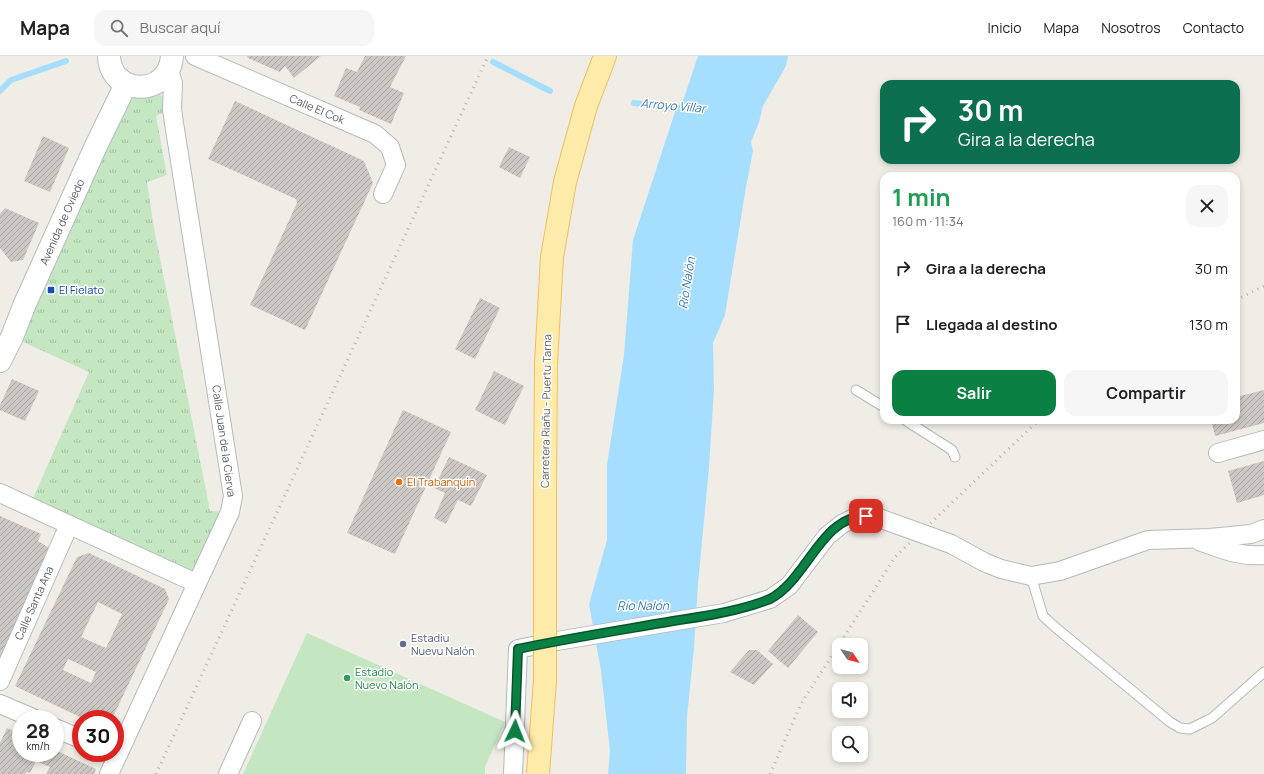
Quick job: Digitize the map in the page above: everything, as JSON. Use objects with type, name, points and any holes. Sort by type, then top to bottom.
[{"type":"main road","name":"Carretera Riañu - Puertu Tarna","points":[[538,774],[545,680],[546,363],[552,257],[565,182],[586,106],[605,56]]},
{"type":"street","points":[[110,56],[112,70],[118,78],[126,84],[138,87],[151,86],[158,82],[164,77],[171,63]]},
{"type":"street","name":"Calle El Cok","points":[[195,56],[375,134],[390,147],[396,165],[383,194]]},
{"type":"street","name":"Calle Juan de la Cierva","points":[[124,737],[230,512],[234,496],[172,109],[173,83],[171,63]]},
{"type":"street","name":"Avenida de Oviedo","points":[[0,362],[95,148],[126,84]]},
{"type":"street","points":[[151,86],[172,109]]},
{"type":"street","points":[[1218,453],[1264,440]]},
{"type":"street","points":[[0,493],[196,583]]},
{"type":"street","points":[[513,774],[518,649],[724,613],[770,599],[789,586],[827,536],[842,524],[856,516],[876,516],[951,544],[984,562],[1002,569],[1031,576],[1060,571],[1148,540],[1192,539],[1251,534],[1264,529]]},
{"type":"street","name":"Calle Santa Ana","points":[[0,681],[69,525]]},
{"type":"street","points":[[1192,539],[1236,554],[1250,556],[1264,555]]},
{"type":"street","points":[[0,704],[14,710]]},
{"type":"street","points":[[228,774],[252,721]]},
{"type":"street","name":"Calle Juan de la Cierva","points":[[109,774],[113,762]]},
{"type":"lane","points":[[856,390],[880,405]]},
{"type":"lane","points":[[911,424],[952,450],[955,457]]},
{"type":"lane","points":[[1031,576],[1043,616],[1170,722],[1180,728],[1190,728],[1212,718],[1264,672]]},
{"type":"green space","points":[[151,86],[163,97],[172,109],[156,116],[167,175],[147,182],[154,228],[210,511],[230,512],[196,583],[29,507],[89,372],[12,337],[120,94]]},
{"type":"green space","name":"Estadio Nuevo Nalón","points":[[307,633],[505,722],[485,767],[485,774],[243,774]]},
{"type":"water","name":"Río Nalón","points":[[698,56],[788,56],[786,66],[763,106],[759,122],[751,142],[753,151],[725,315],[713,343],[714,389],[709,467],[687,717],[686,774],[608,774],[610,751],[601,671],[589,604],[607,540],[607,465],[624,355],[633,240],[676,109],[684,98]]},
{"type":"building","points":[[247,56],[321,56],[294,78],[285,66],[280,72],[248,58]]},
{"type":"building","points":[[365,56],[406,56],[390,87],[404,93],[391,124],[359,110],[360,107],[334,96],[346,68],[357,72]]},
{"type":"building","points":[[235,101],[364,161],[373,183],[305,330],[250,305],[297,203],[296,199],[208,159]]},
{"type":"building","points":[[43,136],[69,148],[50,192],[24,181]]},
{"type":"building","points":[[509,147],[530,157],[520,178],[499,167]]},
{"type":"building","points":[[5,208],[39,223],[23,260],[11,262],[0,248],[0,214]]},
{"type":"building","points":[[480,298],[500,308],[475,359],[455,349]]},
{"type":"building","points":[[494,371],[524,386],[505,425],[475,410]]},
{"type":"building","points":[[12,379],[39,391],[25,421],[0,410],[0,405]]},
{"type":"building","points":[[1264,390],[1264,423],[1215,436],[1212,424],[1240,424],[1240,396]]},
{"type":"building","name":"El Trabanquín","points":[[403,410],[451,432],[395,554],[347,533]]},
{"type":"building","points":[[449,457],[487,475],[471,506],[458,500],[446,524],[434,518],[445,493],[434,488]]},
{"type":"building","points":[[1264,461],[1264,495],[1237,503],[1228,471]]},
{"type":"building","points":[[0,516],[41,534],[38,541],[49,548],[0,658]]},
{"type":"building","points":[[89,553],[165,589],[169,599],[116,710],[72,710],[72,713],[15,686],[77,557]],"holes":[[[98,602],[122,614],[106,648],[81,637]],[[68,659],[96,672],[91,683],[63,670]]]},
{"type":"building","points":[[798,615],[818,632],[788,668],[768,651]]},
{"type":"building","points":[[749,650],[757,650],[773,664],[754,685],[730,672]]},
{"type":"building","points":[[7,728],[12,730],[12,762],[36,762],[30,773],[0,774],[0,743]]},
{"type":"building","points":[[64,754],[72,758],[72,762],[81,762],[96,769],[94,774],[46,774],[50,767],[38,762],[64,762]]},
{"type":"waterway","name":"Arroyo Villar","points":[[0,91],[11,80],[66,61]]},
{"type":"waterway","name":"Arroyo Villar","points":[[493,62],[550,91]]},
{"type":"waterway","name":"Arroyo Villar","points":[[634,103],[682,109]]},
{"type":"railway","points":[[156,774],[488,56]]},
{"type":"railway","points":[[1240,298],[1264,286]]},
{"type":"railway","points":[[770,774],[801,704],[895,557],[1035,424]]},
{"type":"place","name":"El Fielato","points":[[51,290]]},
{"type":"place","name":"El Trabanquín","points":[[399,482]]},
{"type":"place","name":"Estadiu Nuevu Nalón","points":[[403,644]]},
{"type":"place","name":"Estadio Nuevo Nalón","points":[[347,678]]},
{"type":"route","points":[[515,731],[518,649],[724,613],[770,599],[789,586],[827,536],[842,524],[856,516],[866,516]]}]
